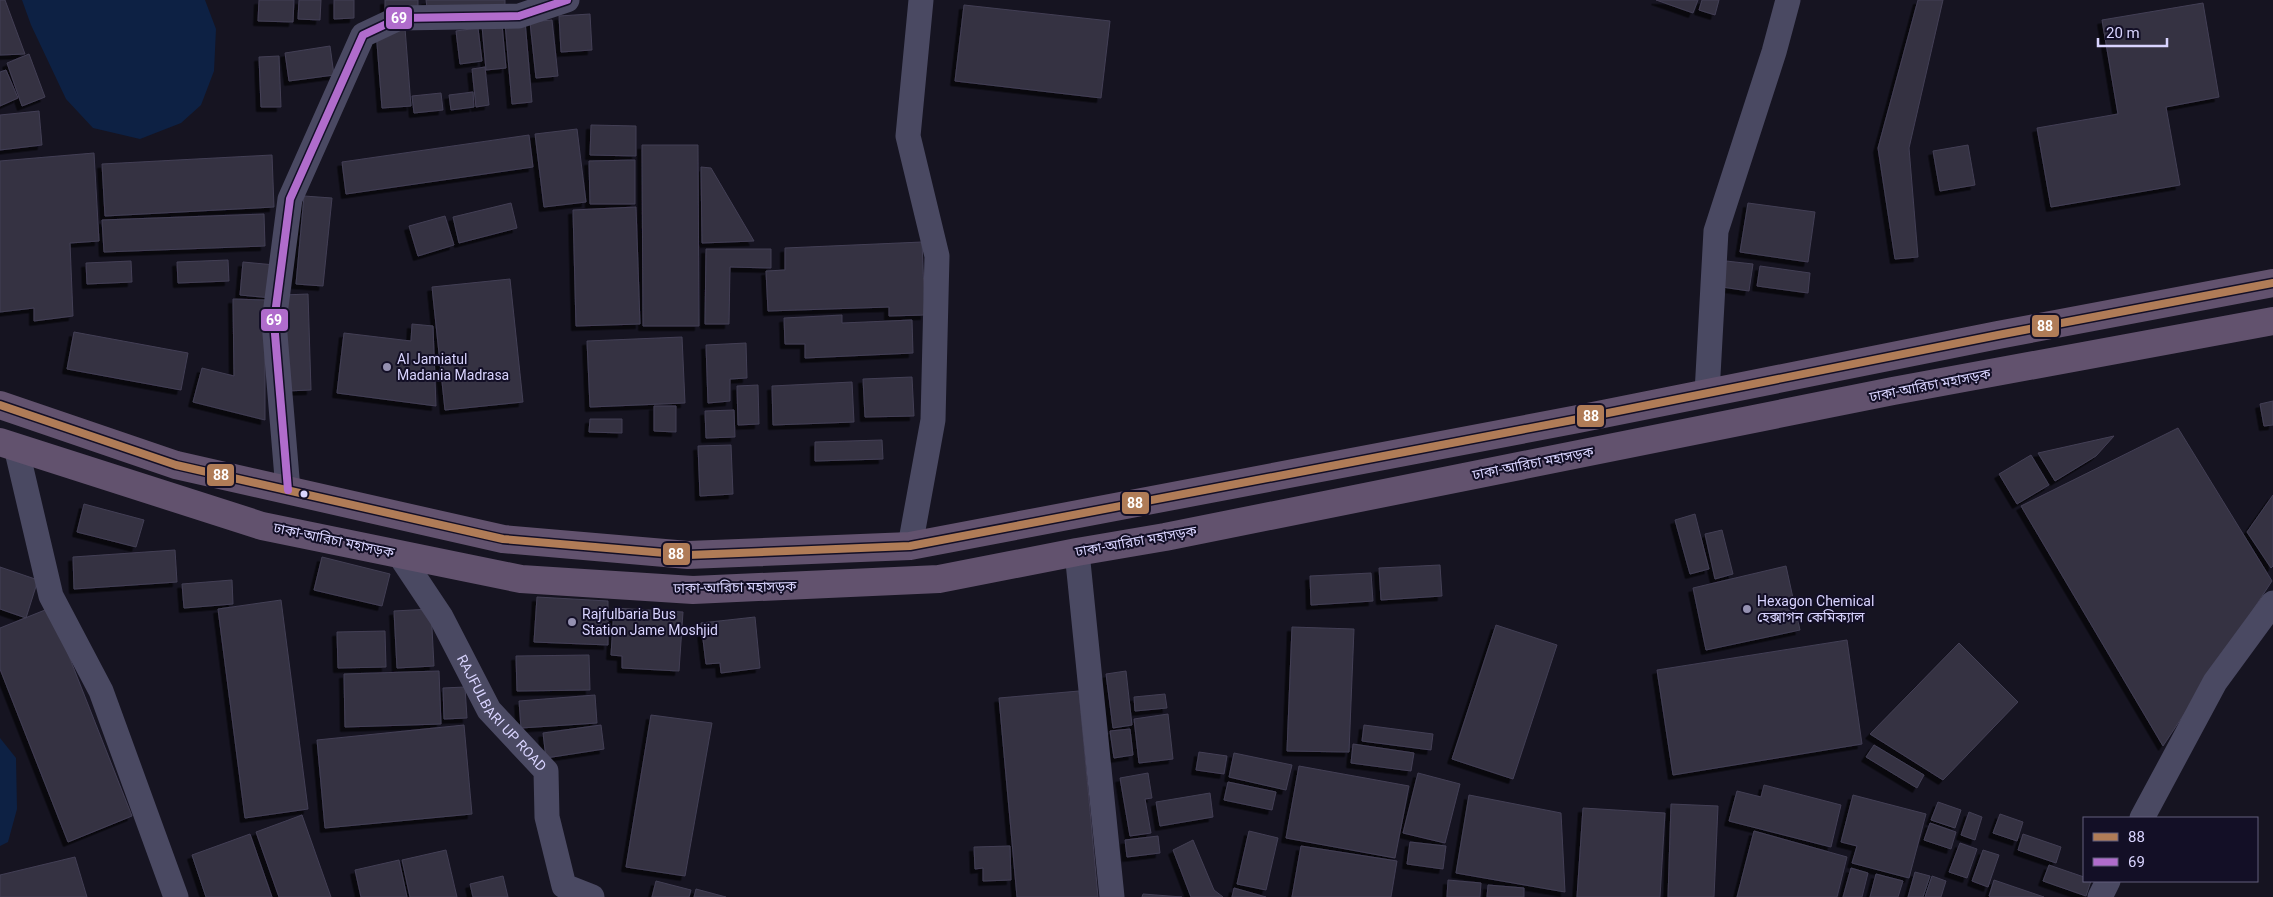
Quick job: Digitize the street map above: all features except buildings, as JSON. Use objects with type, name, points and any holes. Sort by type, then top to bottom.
[{"type":"highway","points":[[0,405],[176,465],[503,539],[688,555],[910,546],[2273,282]]},
{"type":"highway","name":"ঢাকা-আরিচা মহাসড়ক","points":[[8,444],[262,526],[520,579],[692,590],[939,580],[1078,552],[1165,537],[1892,391],[2273,321]]},
{"type":"street","points":[[288,490],[274,322],[290,199],[363,35],[399,18],[519,16],[567,0]]},
{"type":"street","points":[[910,546],[933,420],[937,256],[908,136],[921,0]]},
{"type":"street","points":[[1706,393],[1716,231],[1774,52],[1788,0]]},
{"type":"street","points":[[8,444],[51,596],[101,691],[176,897]]},
{"type":"street","points":[[1078,552],[1112,897]]},
{"type":"street","name":"RAJFULBARI UP ROAD","points":[[399,554],[441,617],[489,710],[546,771],[547,816],[564,886],[592,897]]},
{"type":"street","points":[[2143,817],[2215,682],[2273,603]]},
{"type":"street","points":[[2100,897],[2108,882]]},
{"type":"water","points":[[22,0],[205,0],[216,29],[214,71],[201,105],[181,123],[140,139],[93,128],[66,99],[31,25]]},
{"type":"water","points":[[0,738],[16,758],[17,809],[8,842],[0,846]]},
{"type":"transit line","name":"69","points":[[288,490],[274,322],[290,199],[363,35],[399,18],[519,16],[567,0]]},
{"type":"transit line","name":"88","points":[[0,405],[176,465],[503,539],[688,555],[910,546],[1578,419],[1998,335],[2273,283]]},
{"type":"place","name":"Al Jamiatul Madania Madrasa","points":[[387,367]]},
{"type":"place","name":"Hexagon Chemical হেক্সাগন কেমিক্যাল","points":[[1747,609]]},
{"type":"place","name":"Rajfulbaria Bus Station Jame Moshjid","points":[[572,622]]}]
